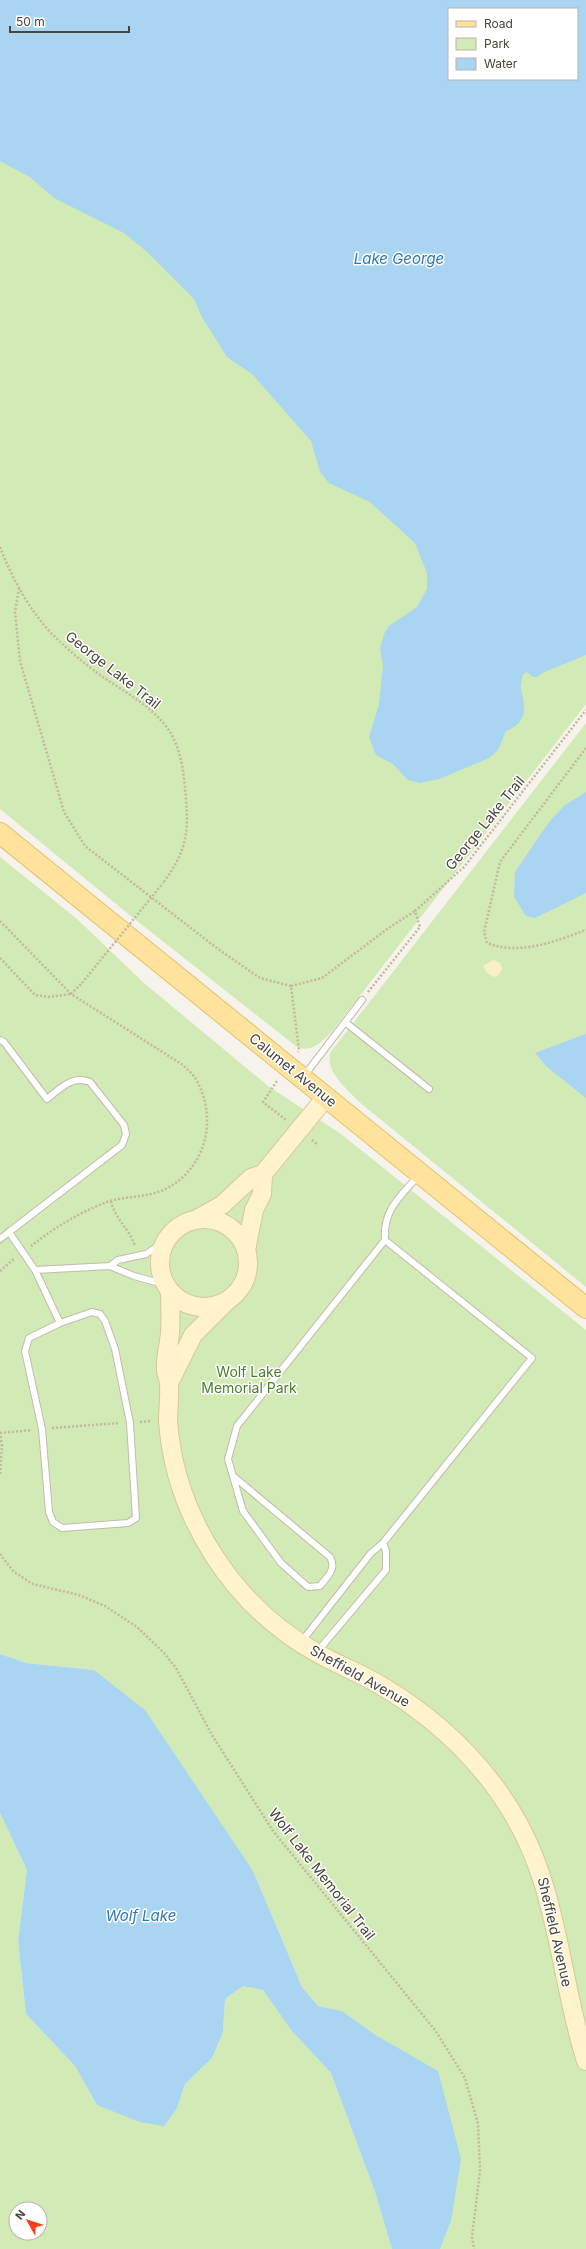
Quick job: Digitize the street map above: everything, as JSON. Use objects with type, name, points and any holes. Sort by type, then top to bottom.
[{"type":"main road","name":"Calumet Avenue","points":[[0,833],[586,1308]]},
{"type":"main road","points":[[195,1220],[208,1219],[221,1222],[232,1229],[241,1239],[246,1250],[248,1265],[245,1279],[238,1291],[227,1301],[215,1306],[197,1306],[179,1299],[168,1288],[160,1266],[161,1254],[166,1241],[184,1224],[222,1206],[251,1178],[263,1174],[326,1097]]},
{"type":"main road","points":[[246,1250],[254,1210],[262,1194],[263,1174]]},
{"type":"main road","name":"Sheffield Avenue","points":[[168,1288],[170,1333],[166,1369],[169,1384],[168,1420],[173,1450],[184,1495],[204,1539],[230,1579],[276,1626],[316,1652],[378,1683],[414,1706],[453,1739],[486,1775],[503,1798],[523,1831],[542,1875],[553,1915],[586,2062]]},
{"type":"main road","name":"Sheffield Avenue","points":[[169,1384],[193,1335],[227,1301]]},
{"type":"lane","points":[[303,1078],[362,1000]]},
{"type":"lane","points":[[345,1022],[429,1089]]},
{"type":"lane","points":[[0,1040],[4,1042],[47,1099],[72,1080],[82,1078],[90,1082],[124,1125],[126,1134],[122,1145],[0,1239]]},
{"type":"lane","points":[[233,1476],[330,1557],[333,1563],[332,1571],[320,1586],[308,1587],[281,1563],[261,1538],[243,1511],[228,1459],[237,1426],[385,1240],[384,1225],[389,1211],[420,1173]]},
{"type":"lane","points":[[9,1232],[35,1270],[60,1323]]},
{"type":"lane","points":[[301,1643],[371,1553],[383,1543],[532,1358],[385,1240]]},
{"type":"lane","points":[[110,1266],[118,1260],[139,1256],[166,1241]]},
{"type":"lane","points":[[35,1270],[110,1266],[168,1288]]},
{"type":"lane","points":[[92,1312],[100,1314],[106,1321],[115,1349],[130,1423],[136,1518],[128,1523],[62,1528],[53,1522],[49,1512],[42,1429],[25,1351],[29,1338],[60,1323],[92,1312]]},
{"type":"lane","points":[[316,1652],[386,1570],[386,1551],[383,1543]]},
{"type":"path","name":"George Lake Trail","points":[[0,547],[19,588],[50,632],[78,659],[150,709],[171,735],[183,766],[188,820],[186,840],[178,863],[82,983],[71,994]]},
{"type":"path","points":[[19,588],[15,612],[20,661],[64,812],[85,846],[218,948],[260,978],[291,986],[299,1050]]},
{"type":"path","name":"George Lake Trail","points":[[291,986],[322,978],[415,910],[464,867],[586,710]]},
{"type":"path","points":[[586,748],[500,862],[484,932],[487,943],[498,948],[543,945],[586,930]]},
{"type":"path","points":[[362,1000],[420,926],[415,910]]},
{"type":"path","points":[[0,921],[71,994]]},
{"type":"path","points":[[0,958],[35,995],[49,997],[71,994]]},
{"type":"path","points":[[111,1201],[114,1213],[131,1233],[139,1256]]},
{"type":"path","points":[[0,1474],[2,1446],[0,1433],[168,1420]]},
{"type":"path","name":"Wolf Lake Memorial Trail","points":[[0,1554],[14,1572],[33,1584],[79,1595],[105,1606],[137,1627],[164,1653],[176,1668],[212,1735],[273,1832],[435,2030],[465,2078],[478,2124],[480,2171],[472,2237],[474,2249]]},
{"type":"green space","points":[[0,0],[586,0],[586,704],[331,1033],[316,1046],[307,1049],[297,1047],[132,917],[0,809]]},
{"type":"green space","points":[[586,723],[586,1287],[358,1101],[334,1073],[331,1067],[330,1053]]},
{"type":"green space","name":"Wolf Lake Memorial Park","points":[[0,857],[77,919],[144,983],[268,1086],[341,1134],[586,1330],[586,2249],[440,2249],[451,2221],[377,2036],[342,2011],[318,2006],[302,1987],[253,1871],[94,1670],[26,1663],[0,1654]]},
{"type":"green space","points":[[0,1813],[27,1870],[18,1941],[26,2014],[75,2066],[97,2105],[177,2108],[185,2084],[212,2058],[223,2032],[225,1999],[243,1986],[263,1990],[291,2030],[331,2073],[375,2192],[392,2249],[0,2249]]},
{"type":"sand","points":[[493,960],[500,963],[502,969],[499,975],[494,977],[486,972],[483,966]]},
{"type":"water","name":"Lake George","points":[[0,0],[586,0],[586,655],[542,673],[537,677],[533,677],[527,672],[523,674],[521,688],[524,709],[521,720],[513,728],[506,731],[498,750],[489,758],[439,779],[420,783],[408,780],[393,764],[376,755],[369,737],[379,704],[383,666],[380,649],[384,634],[389,626],[417,607],[427,589],[427,573],[415,543],[370,502],[329,483],[320,472],[311,441],[252,374],[227,357],[202,317],[194,299],[146,251],[124,233],[54,198],[30,177],[0,161]]},
{"type":"water","points":[[586,792],[586,893],[535,918],[526,916],[514,897],[515,872],[549,822],[565,805]]},
{"type":"water","points":[[586,1034],[586,1098],[547,1067],[535,1053]]},
{"type":"water","name":"Wolf Lake","points":[[0,1654],[26,1663],[94,1670],[145,1710],[253,1871],[302,1987],[318,2006],[342,2011],[377,2036],[438,2071],[461,2159],[451,2221],[440,2249],[392,2249],[375,2192],[331,2073],[291,2030],[263,1990],[243,1986],[225,1999],[223,2032],[212,2058],[185,2084],[177,2108],[164,2126],[140,2122],[97,2105],[75,2066],[26,2014],[18,1941],[27,1870],[0,1813]]}]
